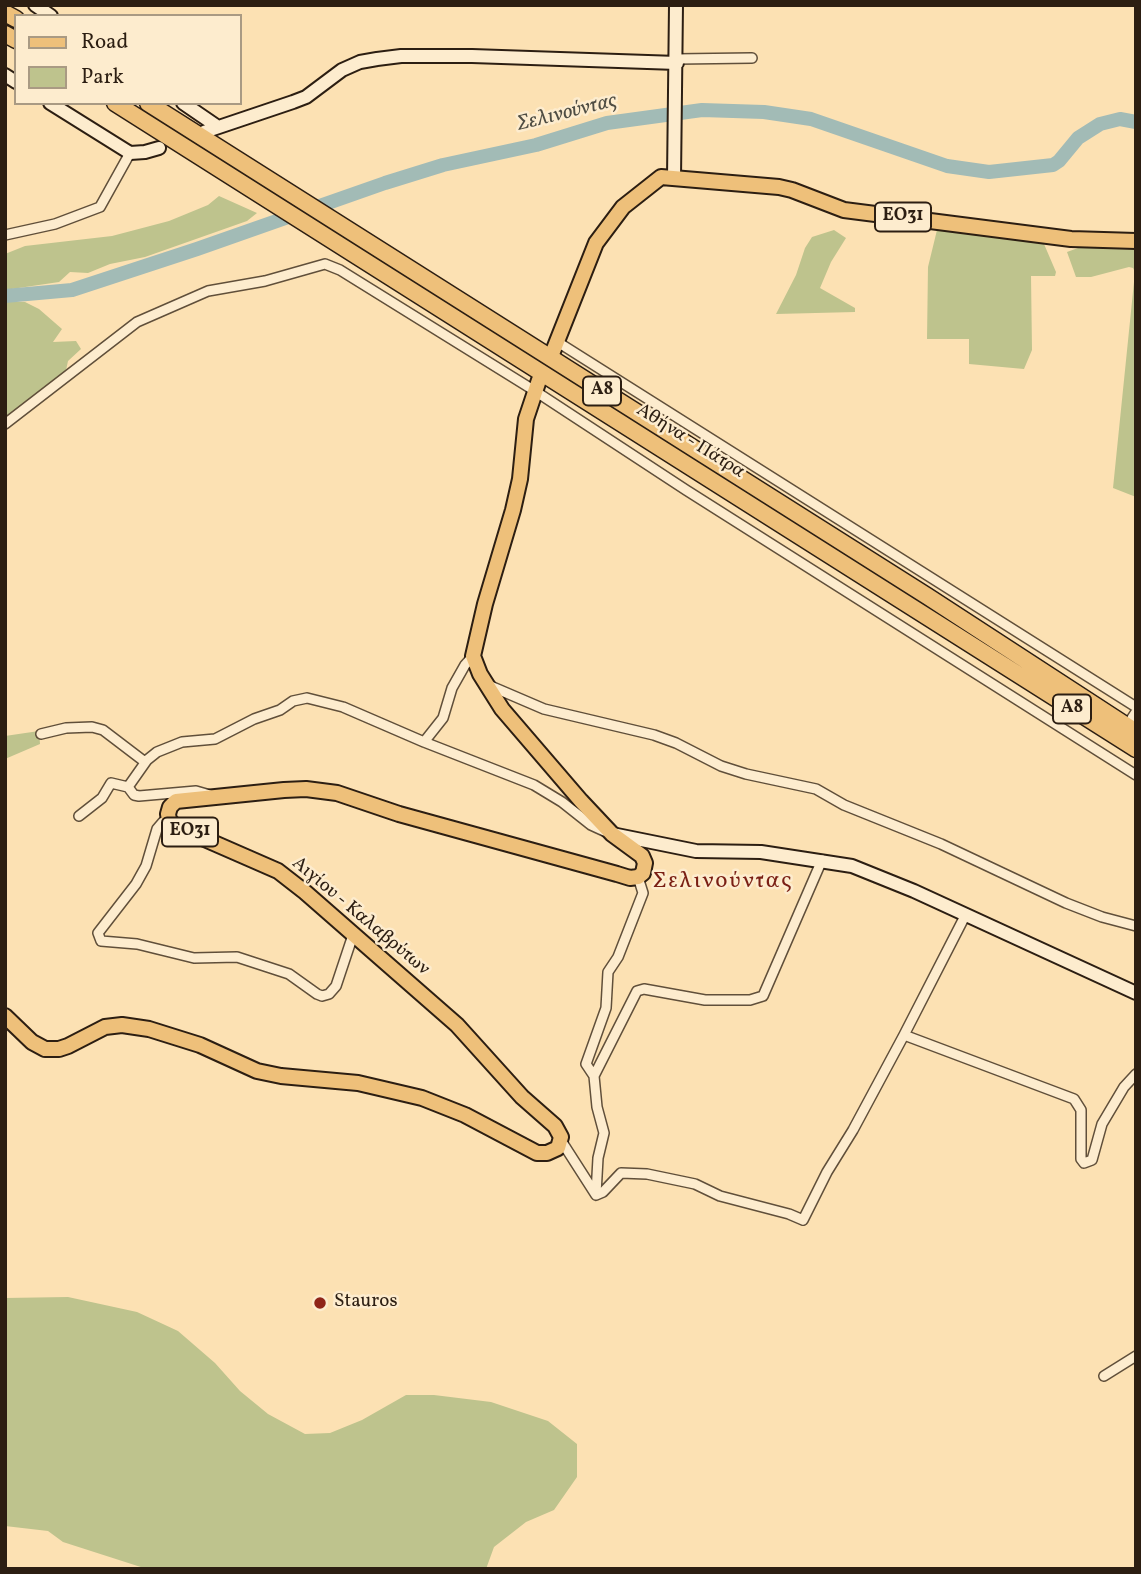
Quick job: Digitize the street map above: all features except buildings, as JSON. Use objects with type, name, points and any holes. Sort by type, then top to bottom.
[{"type":"highway","name":"Αθήνα - Πάτρα","points":[[118,105],[1136,749]]},
{"type":"highway","name":"Αθήνα - Πάτρα","points":[[151,105],[927,596],[1096,707],[1135,718]]},
{"type":"main road","name":"ΕΟ31","points":[[554,347],[596,243],[622,207],[656,179],[674,178],[779,187],[844,210],[1071,239],[1136,241]]},
{"type":"main road","points":[[537,386],[526,419],[520,479],[513,510],[485,604],[473,656],[480,674],[510,718],[581,802],[612,834],[642,856],[645,863],[638,877]]},
{"type":"main road","name":"ΕΟ31","points":[[169,820],[169,809],[176,801],[306,789],[337,793],[453,829],[630,878],[638,877]]},
{"type":"main road","name":"Αιγίου - Καλαβρύτων","points":[[169,820],[175,826],[278,871],[457,1025],[522,1097],[555,1126],[562,1142]]},
{"type":"main road","points":[[5,1016],[32,1042],[45,1049],[68,1046],[105,1027],[122,1025],[149,1029],[200,1045],[257,1071],[281,1076],[358,1083],[422,1098],[465,1115],[537,1153],[553,1152],[562,1142]]},
{"type":"street","points":[[674,178],[676,5]]},
{"type":"street","points":[[204,132],[306,97],[342,70],[360,62],[377,59],[401,56],[677,61],[752,58]]},
{"type":"street","points":[[53,105],[130,153],[159,148]]},
{"type":"street","points":[[186,105],[218,127]]},
{"type":"street","points":[[5,235],[55,224],[100,206],[130,153]]},
{"type":"street","points":[[5,424],[137,322],[208,290],[265,281],[325,264],[340,270],[537,386],[821,575],[1136,775]]},
{"type":"street","points":[[554,347],[834,517],[1135,718]]},
{"type":"street","points":[[830,531],[834,517]]},
{"type":"street","points":[[821,575],[824,562]]},
{"type":"street","points":[[424,742],[439,723],[452,688],[473,656]]},
{"type":"street","points":[[486,684],[544,709],[654,735],[746,775],[816,789],[845,805],[941,844],[1066,903],[1136,926]]},
{"type":"street","points":[[128,787],[150,756],[165,748],[195,739],[215,738],[280,710],[293,701],[307,698],[343,707],[534,785],[591,825],[612,834],[654,840],[696,851],[761,852],[852,866],[880,876],[1136,993]]},
{"type":"street","points":[[41,734],[66,728],[92,727],[103,730],[145,762]]},
{"type":"street","points":[[1111,758],[1119,745]]},
{"type":"street","points":[[79,816],[102,798],[111,783],[128,787]]},
{"type":"street","points":[[128,787],[130,793],[139,796],[195,791],[222,797]]},
{"type":"street","points":[[169,820],[157,829],[146,866],[136,884],[98,933],[101,941],[137,944],[194,958],[237,957],[283,971],[322,996],[329,994],[336,986],[353,935]]},
{"type":"street","points":[[594,1076],[639,989],[697,1000],[750,1000],[762,996],[822,860]]},
{"type":"street","points":[[596,1195],[598,1158],[604,1133],[597,1107],[594,1076],[586,1064],[606,1008],[608,972],[618,957],[643,893],[638,877]]},
{"type":"street","points":[[596,1195],[603,1192],[621,1173],[647,1174],[685,1181],[720,1196],[803,1220],[827,1171],[853,1130],[904,1035],[965,916]]},
{"type":"street","points":[[904,1035],[1074,1099],[1081,1110],[1081,1159],[1084,1163],[1092,1160],[1102,1124],[1124,1087],[1136,1074]]},
{"type":"street","points":[[562,1142],[596,1195]]},
{"type":"street","points":[[1104,1376],[1136,1356]]},
{"type":"green space","points":[[219,196],[257,213],[247,221],[145,257],[110,264],[88,273],[70,272],[59,282],[5,290],[5,254],[25,246],[112,236],[169,221],[208,205]]},
{"type":"green space","points":[[834,230],[846,238],[831,262],[820,288],[855,308],[855,312],[776,314],[812,237]]},
{"type":"green space","points":[[937,230],[1044,244],[1056,272],[1055,276],[1031,276],[1032,350],[1024,369],[969,364],[969,339],[927,339],[928,267]]},
{"type":"green space","points":[[1136,247],[1136,497],[1113,488],[1135,272],[1129,267],[1091,277],[1076,277],[1067,252],[1078,248]]},
{"type":"green space","points":[[5,302],[25,302],[39,309],[62,329],[53,342],[76,341],[81,349],[68,361],[65,375],[5,421]]},
{"type":"green space","points":[[39,731],[40,744],[5,759],[5,736]]},
{"type":"green space","points":[[68,1297],[137,1312],[178,1331],[268,1414],[305,1434],[330,1433],[362,1420],[406,1395],[434,1395],[491,1402],[548,1421],[577,1444],[577,1477],[554,1510],[526,1522],[494,1547],[486,1569],[147,1569],[63,1542],[48,1531],[5,1526],[5,1298]]},
{"type":"waterway","name":"Σελινούντας","points":[[5,296],[72,290],[385,183],[443,165],[536,145],[607,123],[702,110],[764,112],[811,119],[947,166],[989,172],[1053,165],[1078,138],[1100,124],[1120,119],[1136,122]]},
{"type":"place","name":"Stauros","points":[[320,1303]]},
{"type":"district","name":"Σελινούντας","points":[[723,883]]}]
